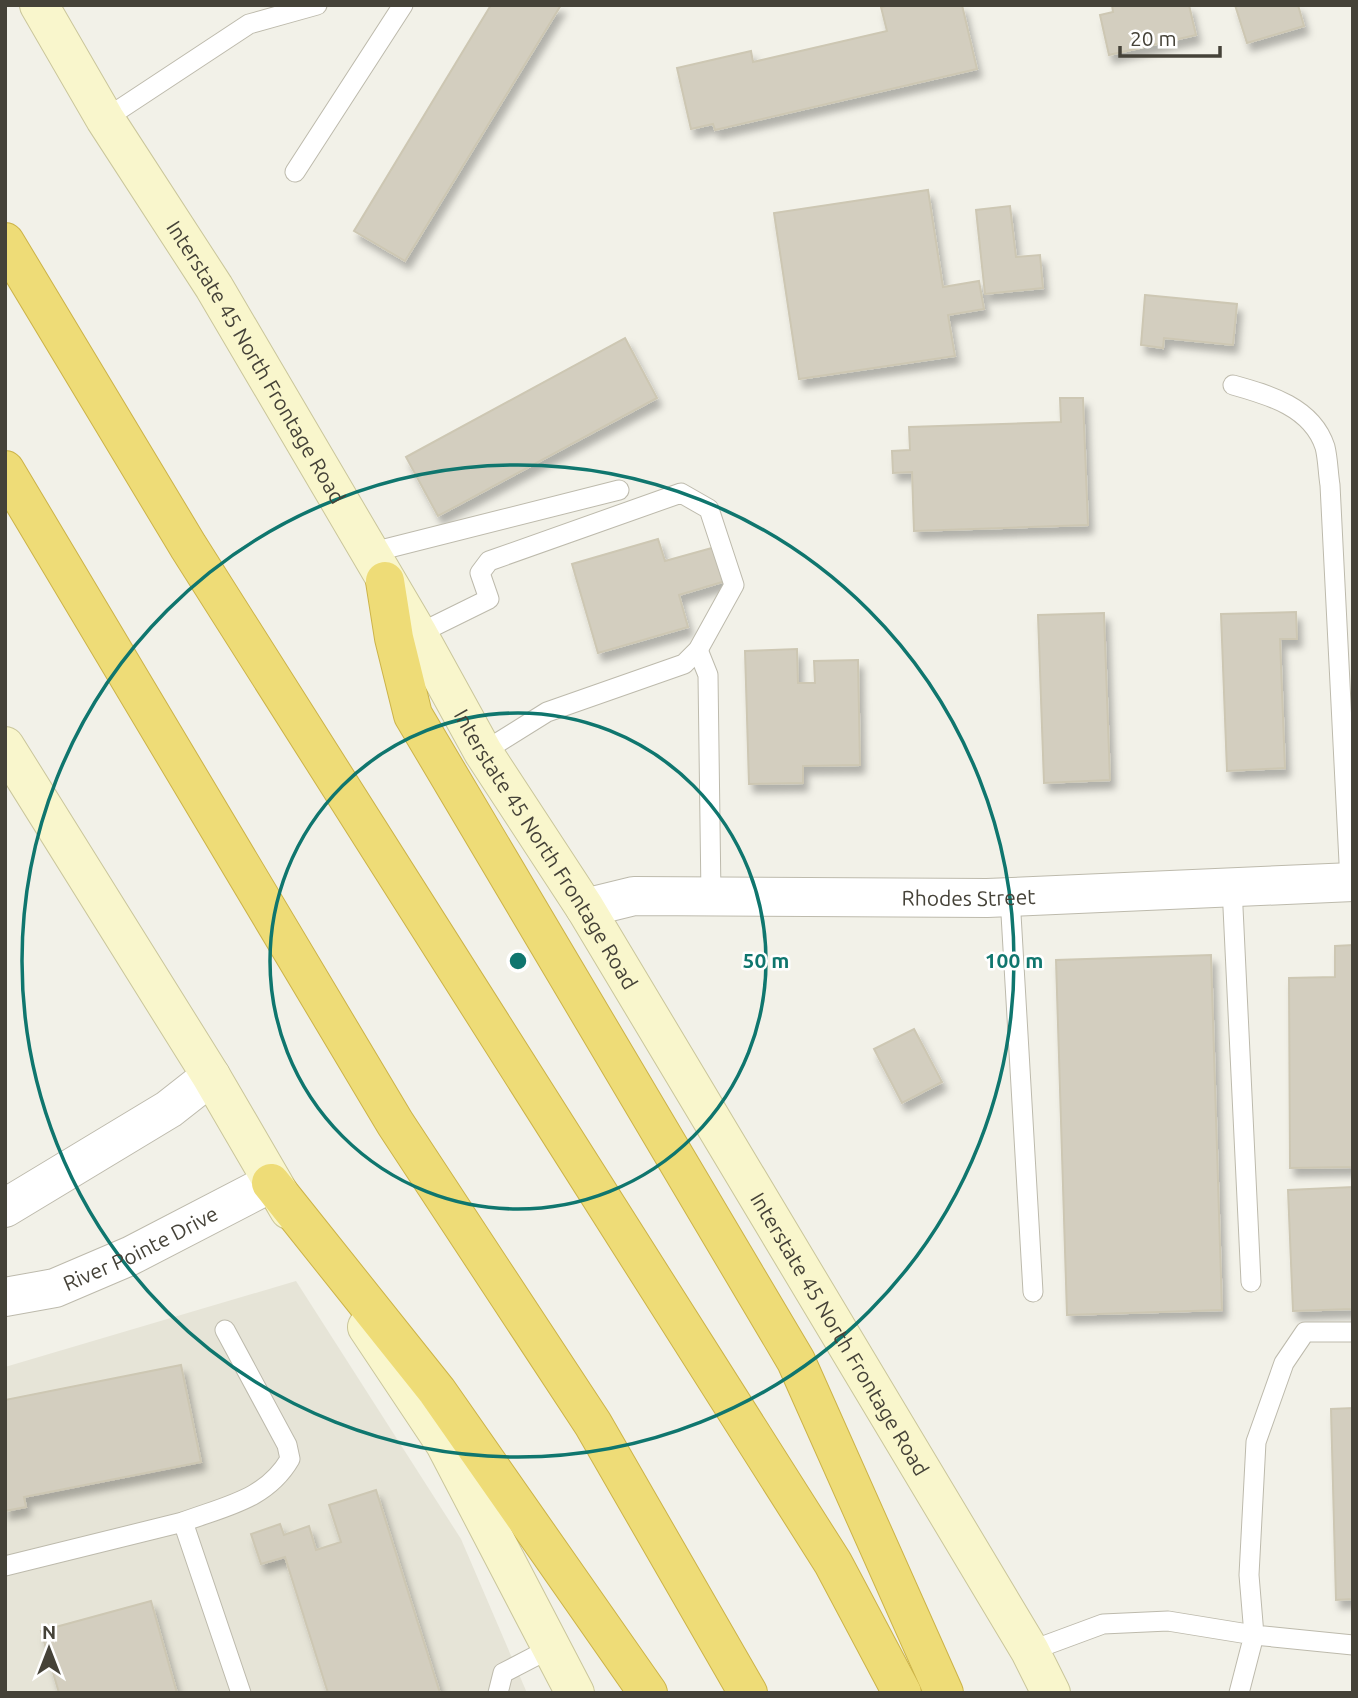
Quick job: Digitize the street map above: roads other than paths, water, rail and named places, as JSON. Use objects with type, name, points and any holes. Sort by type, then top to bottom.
[{"type":"highway","points":[[5,242],[188,546],[833,1563],[902,1693]]},
{"type":"highway","points":[[5,470],[395,1123],[593,1424],[748,1693]]},
{"type":"highway","points":[[377,567],[413,715],[796,1361],[944,1693]]},
{"type":"highway","points":[[271,1183],[437,1391],[648,1693]]},
{"type":"main road","name":"Interstate 45 North Frontage Road","points":[[39,5],[105,119],[214,287],[418,634],[483,752],[585,908],[1030,1651],[1051,1693]]},
{"type":"main road","points":[[5,746],[211,1076],[271,1183],[445,1444],[575,1693]]},
{"type":"street","name":"Rhodes Street","points":[[585,908],[634,895],[1010,897],[1351,882]]},
{"type":"street","points":[[5,1208],[169,1109],[211,1076]]},
{"type":"street","name":"River Pointe Drive","points":[[5,1297],[55,1288],[118,1261],[271,1183]]},
{"type":"lane","points":[[105,119],[249,24],[317,5]]},
{"type":"lane","points":[[295,172],[403,5]]},
{"type":"lane","points":[[1233,385],[1272,396],[1309,419],[1325,447],[1330,485],[1351,882]]},
{"type":"lane","points":[[377,567],[620,490]]},
{"type":"lane","points":[[418,634],[489,599],[480,573],[489,561],[681,493],[709,509],[734,585],[698,650],[684,664],[547,712],[483,752]]},
{"type":"lane","points":[[698,650],[708,675],[711,896]]},
{"type":"lane","points":[[1232,887],[1251,1282]]},
{"type":"lane","points":[[1010,897],[1033,1292]]},
{"type":"lane","points":[[5,1566],[183,1522],[266,1490],[281,1476],[290,1459],[287,1445],[225,1329]]},
{"type":"lane","points":[[1239,1693],[1254,1635],[1249,1575],[1256,1442],[1284,1363],[1305,1332],[1353,1332]]},
{"type":"lane","points":[[183,1522],[241,1693]]},
{"type":"lane","points":[[1030,1651],[1103,1624],[1168,1620],[1254,1635],[1353,1646]]},
{"type":"lane","points":[[498,1693],[503,1673],[551,1648]]}]
